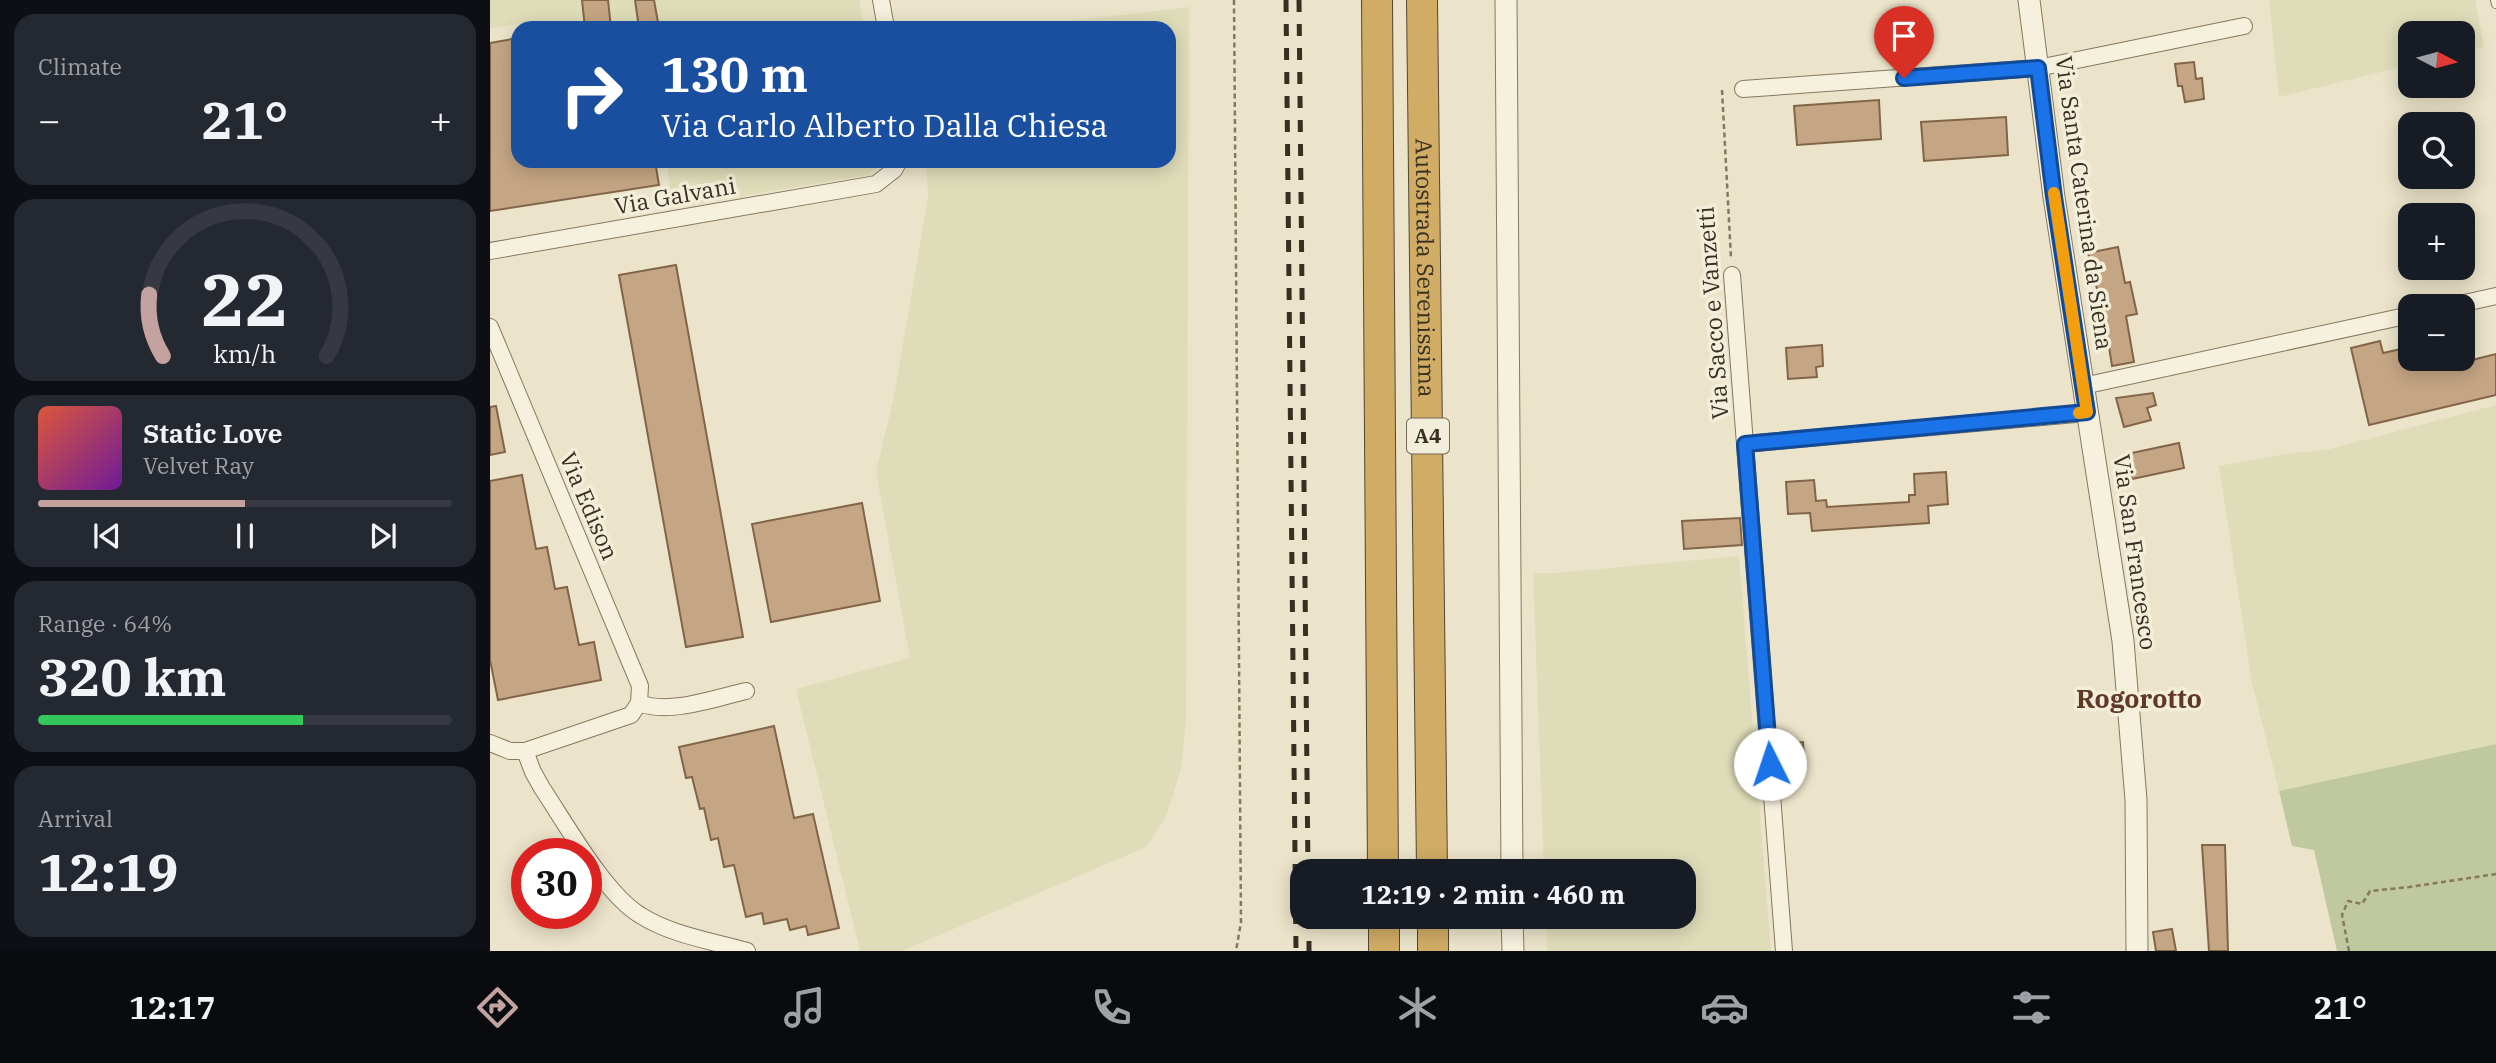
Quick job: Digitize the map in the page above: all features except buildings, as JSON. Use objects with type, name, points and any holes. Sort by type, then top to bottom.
[{"type":"highway","name":"Autostrada Serenissima","points":[[1377,0],[1383,859]]},
{"type":"highway","name":"Autostrada Serenissima","points":[[1422,0],[1432,859]]},
{"type":"highway","points":[[1384,929],[1384,951]]},
{"type":"highway","points":[[1433,929],[1433,951]]},
{"type":"street","points":[[880,0],[884,21]]},
{"type":"street","points":[[1506,0],[1512,859]]},
{"type":"street","name":"Via Santa Caterina da Siena","points":[[2029,0],[2054,197],[2087,412]]},
{"type":"street","points":[[1743,89],[2038,68],[2244,26]]},
{"type":"street","name":"Via Galvani","points":[[490,251],[876,184],[895,168]]},
{"type":"street","name":"Via Sacco e Vanzetti","points":[[1732,275],[1784,951]]},
{"type":"street","points":[[2475,301],[2496,296]]},
{"type":"street","points":[[2083,386],[2398,318]]},
{"type":"street","name":"Via Edison","points":[[490,327],[639,686],[639,703]]},
{"type":"street","points":[[1745,444],[2087,412]]},
{"type":"street","name":"Via San Francesco","points":[[2087,412],[2123,641],[2136,800],[2137,951]]},
{"type":"street","points":[[490,743],[510,751],[525,751],[631,715],[639,703],[665,708],[746,691]]},
{"type":"street","points":[[525,751],[542,788],[617,897],[640,916],[653,922],[747,951]]},
{"type":"street","points":[[1512,929],[1513,951]]},
{"type":"path","points":[[1234,0],[1241,880],[1241,922],[1235,950]]},
{"type":"path","name":"Via Sacco e Vanzetti","points":[[1722,89],[1732,275]]},
{"type":"path","points":[[2349,951],[2342,915],[2348,901],[2362,904],[2370,891],[2496,874]]},
{"type":"shaded area","points":[[490,0],[859,0],[863,21],[511,21],[511,25],[490,28]]},
{"type":"shaded area","points":[[2269,0],[2475,0],[2484,47],[2475,49],[2475,21],[2398,21],[2398,68],[2279,97]]},
{"type":"shaded area","points":[[1189,7],[1186,723],[1181,769],[1166,817],[1146,847],[902,951],[860,951],[796,689],[910,658],[876,472],[894,396],[928,197],[926,168],[1176,168],[1176,21],[1070,21]]},
{"type":"shaded area","points":[[667,168],[877,168],[867,175],[673,208]]},
{"type":"shaded area","points":[[2496,405],[2496,744],[2279,791],[2252,683],[2219,466],[2291,453],[2326,450]]},
{"type":"shaded area","points":[[1739,556],[1771,951],[1547,951],[1546,929],[1696,929],[1696,859],[1544,859],[1533,573]]},
{"type":"green space","points":[[2496,744],[2496,951],[2337,951],[2314,850],[2292,846],[2279,791]]},
{"type":"railway","points":[[1286,0],[1296,951]]},
{"type":"railway","points":[[1299,0],[1308,859]]},
{"type":"railway","points":[[1309,929],[1309,951]]},
{"type":"slow traffic","points":[[2054,193],[2087,412],[2079,413]]},
{"type":"district","name":"Rogorotto","points":[[2139,699]]},
{"type":"route","points":[[1770,764],[1745,444],[2087,412],[2054,197],[2038,68],[1904,78]]}]
